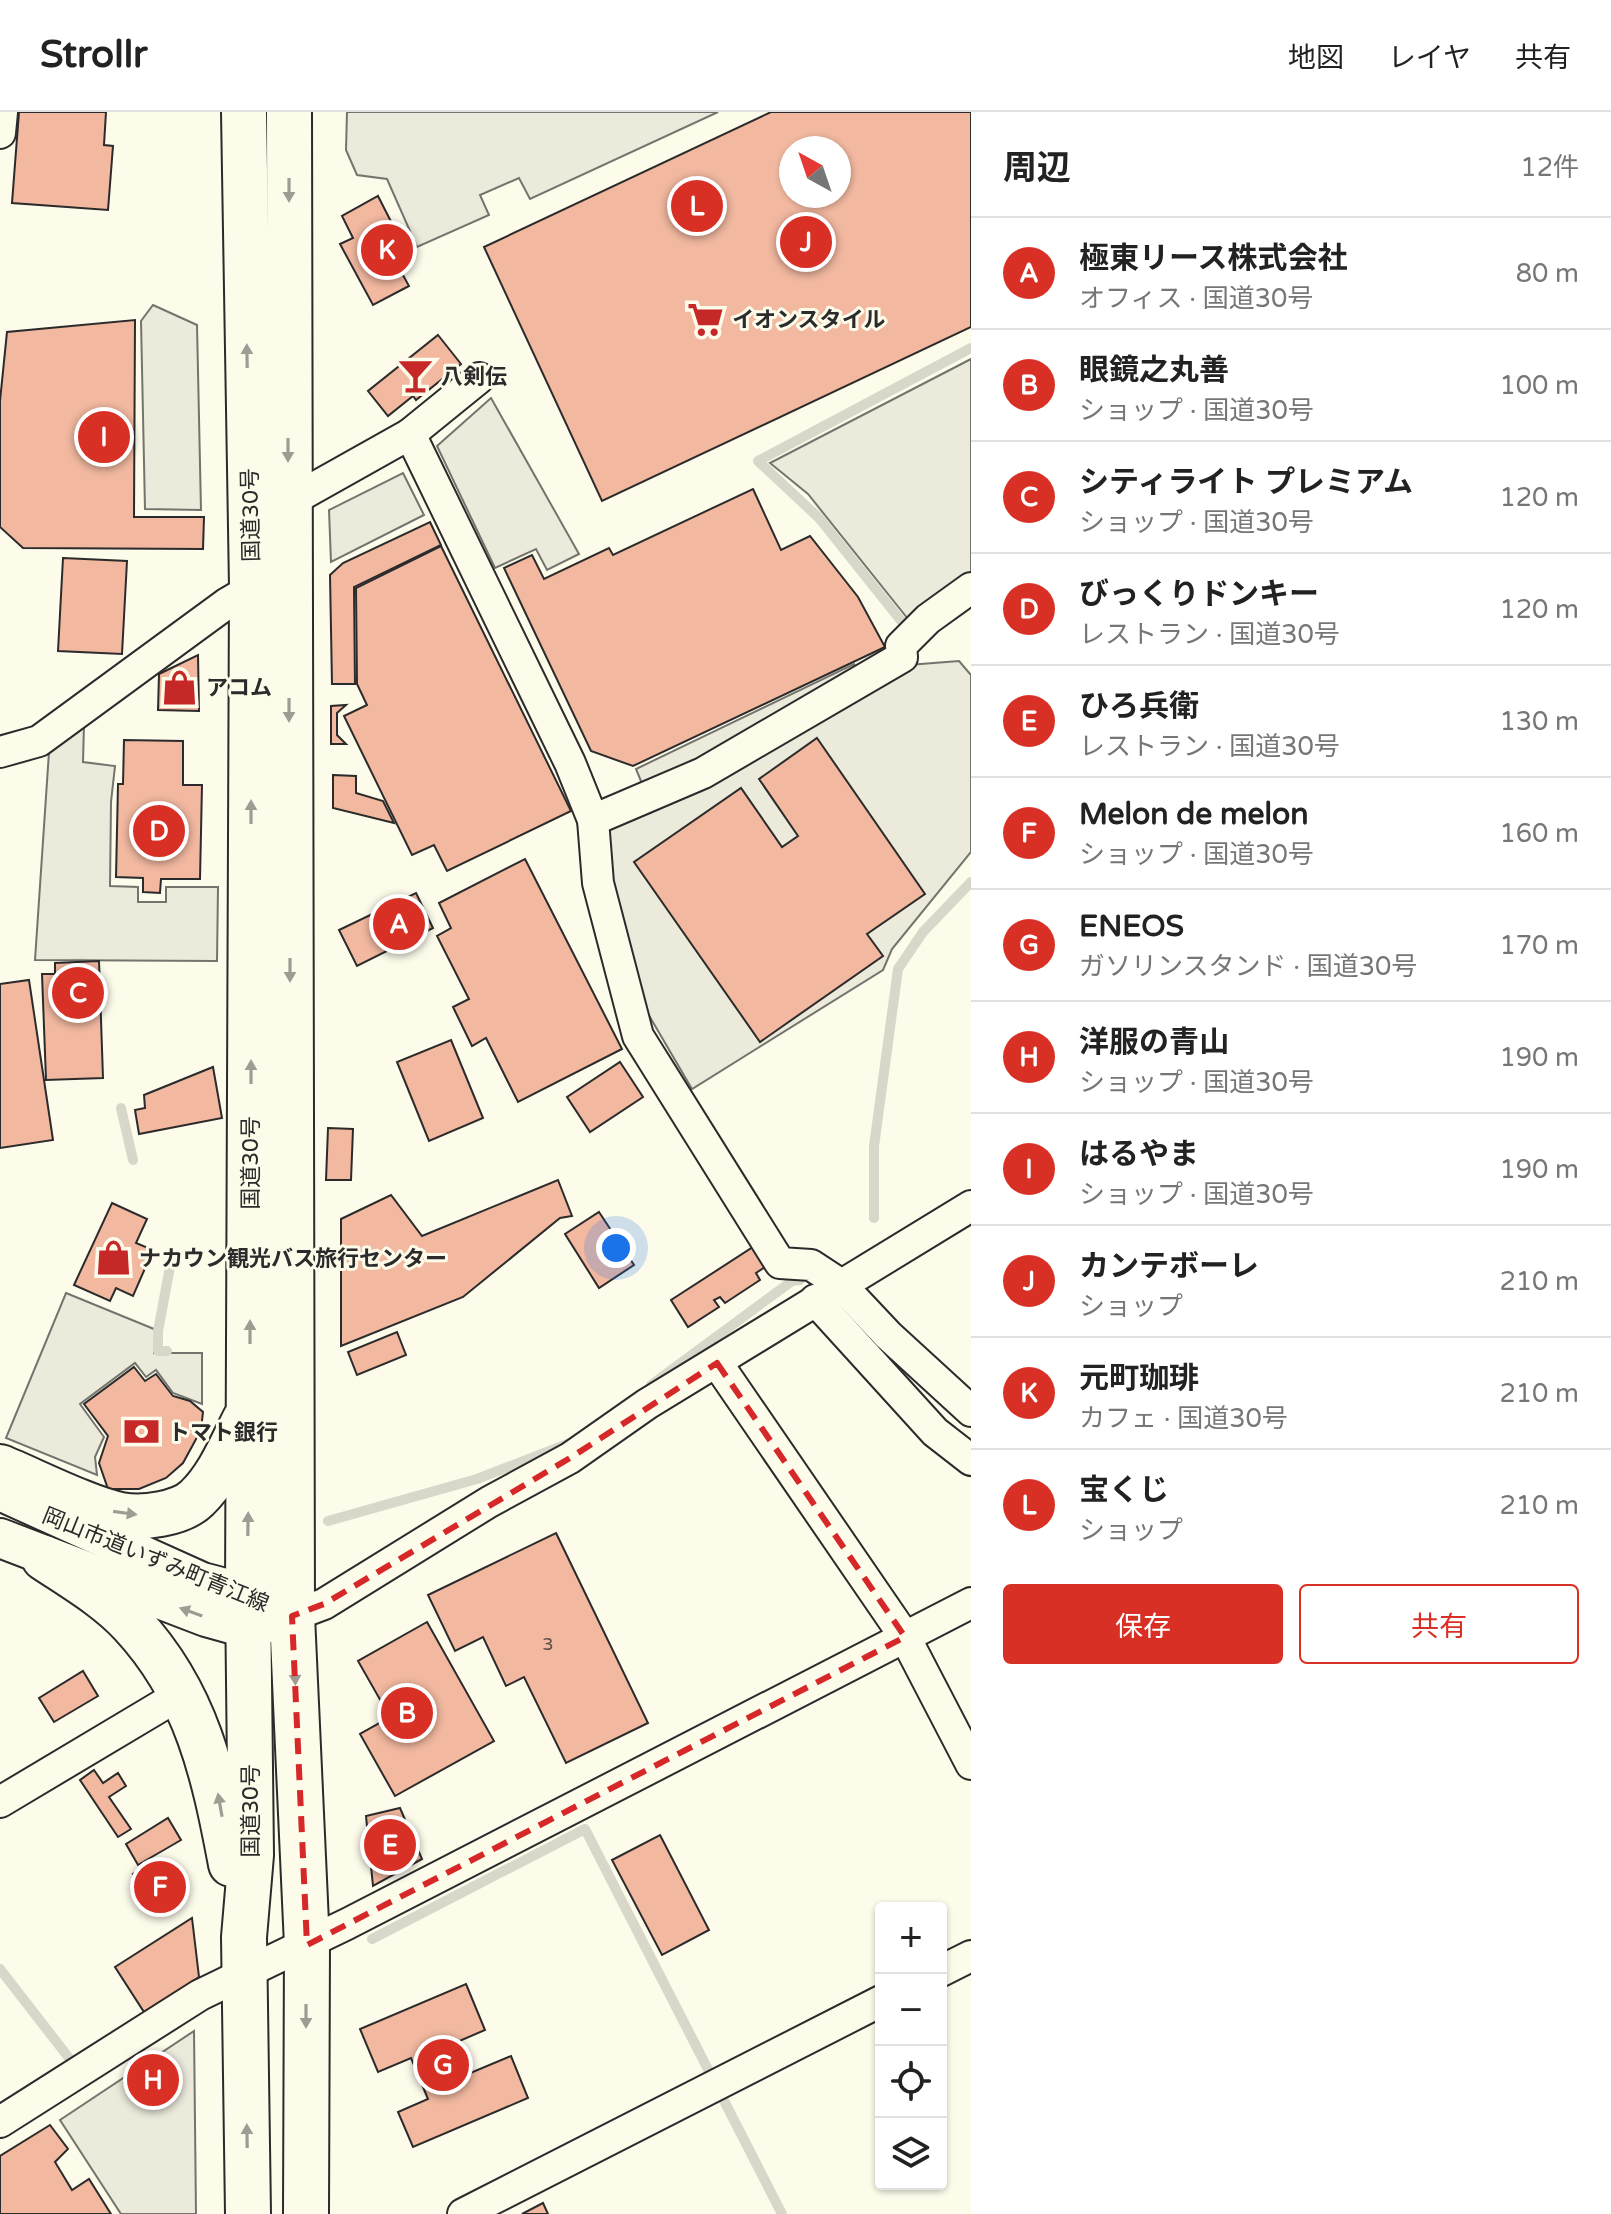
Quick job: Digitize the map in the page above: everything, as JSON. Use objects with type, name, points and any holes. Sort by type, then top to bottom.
[{"type":"highway","name":"国道30号","points":[[244,112],[268,506],[292,1616],[307,1945],[306,2214]]},
{"type":"highway","name":"国道30号","points":[[268,506],[289,112]]},
{"type":"highway","name":"国道30号","points":[[248,2214],[244,1955],[251,1855],[248,1611],[250,1410],[270,579]]},
{"type":"highway","points":[[0,1467],[120,1515],[146,1515],[177,1509],[195,1501],[216,1475],[250,1410]]},
{"type":"highway","points":[[44,1558],[103,1597],[132,1623],[164,1663],[181,1694],[202,1736],[217,1789],[244,1955]]},
{"type":"street","points":[[0,133],[2,112]]},
{"type":"street","points":[[268,506],[410,434],[479,378]]},
{"type":"street","points":[[410,434],[563,749],[593,820],[598,883],[638,1036],[780,1263],[811,1265],[827,1292],[935,1432],[971,1460]]},
{"type":"street","points":[[0,752],[39,741],[270,579]]},
{"type":"street","points":[[593,820],[703,773],[902,657],[901,646],[928,619],[971,588]]},
{"type":"street","points":[[292,1616],[324,1604],[489,1502],[570,1458],[647,1404],[971,1206]]},
{"type":"street","points":[[827,1292],[888,1335],[971,1411]]},
{"type":"street","points":[[717,1363],[905,1637],[971,1764]]},
{"type":"street","name":"岡山市道いずみ町青江線","points":[[0,1491],[202,1582],[248,1611]]},
{"type":"street","name":"岡山市道いずみ町青江線","points":[[0,1538],[44,1558],[206,1617],[248,1611],[292,1616]]},
{"type":"street","points":[[0,2122],[200,1995],[244,1955],[307,1945],[971,1603]]},
{"type":"street","points":[[0,1802],[181,1694]]},
{"type":"street","points":[[947,1968],[971,1956]]},
{"type":"street","points":[[463,2214],[875,2004]]},
{"type":"highlighted area","points":[[717,1363],[905,1637],[307,1945],[292,1616],[324,1604],[570,1458]]},
{"type":"shaded area","points":[[347,112],[718,112],[530,199],[519,178],[480,195],[489,215],[417,247],[387,179],[357,175],[346,150]]},
{"type":"shaded area","points":[[153,305],[197,325],[201,510],[145,509],[141,321]]},
{"type":"shaded area","points":[[971,359],[971,573],[908,619],[808,494],[770,463]]},
{"type":"shaded area","points":[[491,398],[579,554],[547,570],[536,549],[495,568],[437,446]]},
{"type":"shaded area","points":[[403,473],[424,515],[331,562],[329,510]]},
{"type":"shaded area","points":[[959,661],[971,675],[971,852],[892,949],[883,970],[692,1089],[647,1012],[604,846],[611,826],[908,665]]},
{"type":"shaded area","points":[[854,664],[858,674],[645,791],[636,769]]},
{"type":"shaded area","points":[[84,725],[83,762],[115,766],[111,802],[110,886],[138,887],[138,902],[166,902],[166,887],[218,887],[217,961],[35,960],[49,752]]},
{"type":"shaded area","points":[[66,1293],[154,1329],[154,1353],[202,1353],[202,1404],[173,1393],[156,1370],[146,1377],[135,1363],[80,1404],[104,1437],[95,1457],[97,1475],[6,1438]]},
{"type":"shaded area","points":[[194,2031],[196,2214],[121,2214],[60,2120]]},
{"type":"building","points":[[19,112],[106,112],[104,145],[113,146],[108,210],[12,203]]},
{"type":"building","name":"イオンスタイル","points":[[771,112],[971,112],[971,327],[602,501],[484,247]]},
{"type":"building","points":[[378,196],[406,251],[393,257],[409,286],[373,305],[340,244],[353,238],[342,216]]},
{"type":"building","points":[[135,320],[134,517],[204,517],[203,549],[23,548],[0,527],[0,401],[7,332]]},
{"type":"building","points":[[438,335],[461,364],[416,400],[413,396],[388,416],[368,391]]},
{"type":"building","points":[[753,489],[781,550],[810,536],[858,597],[885,647],[633,766],[591,751],[504,568],[532,555],[544,579],[609,548],[613,555]]},
{"type":"building","points":[[430,522],[441,545],[354,587],[355,684],[332,684],[330,575],[343,563]]},
{"type":"building","points":[[441,546],[571,811],[447,871],[434,845],[412,855],[344,716],[367,705],[357,684],[356,588]]},
{"type":"building","points":[[63,558],[127,561],[122,654],[58,651]]},
{"type":"building","points":[[198,655],[199,711],[158,710],[159,674]]},
{"type":"building","points":[[346,705],[337,713],[337,735],[346,744],[331,744],[331,706]]},
{"type":"building","points":[[817,738],[925,894],[867,934],[883,956],[760,1042],[634,862],[741,788],[782,847],[798,836],[759,779]]},
{"type":"building","points":[[124,740],[183,741],[183,785],[202,785],[200,879],[161,879],[160,893],[143,892],[143,878],[116,877],[118,784],[123,784]]},
{"type":"building","points":[[333,775],[356,776],[356,793],[383,801],[394,823],[333,808]]},
{"type":"building","points":[[525,859],[622,1049],[518,1102],[486,1038],[472,1046],[453,1007],[469,999],[437,936],[451,928],[439,903]]},
{"type":"building","points":[[416,893],[433,928],[357,966],[339,930]]},
{"type":"building","points":[[99,961],[103,1078],[46,1080],[42,974],[55,974],[55,963]]},
{"type":"building","points":[[29,980],[53,1140],[0,1148],[0,984]]},
{"type":"building","points":[[451,1040],[483,1118],[429,1141],[397,1062]]},
{"type":"building","points":[[620,1062],[643,1097],[590,1132],[567,1097]]},
{"type":"building","points":[[213,1067],[222,1118],[139,1134],[135,1110],[145,1108],[144,1095]]},
{"type":"building","points":[[328,1128],[353,1129],[351,1180],[326,1180]]},
{"type":"building","points":[[558,1180],[572,1216],[560,1218],[463,1297],[341,1346],[341,1219],[391,1195],[422,1236]]},
{"type":"building","points":[[112,1203],[147,1219],[136,1243],[153,1250],[133,1296],[116,1288],[110,1301],[74,1285]]},
{"type":"building","points":[[599,1212],[634,1265],[599,1288],[565,1234]]},
{"type":"building","points":[[753,1247],[765,1267],[756,1273],[760,1280],[725,1303],[720,1297],[714,1300],[719,1307],[688,1327],[671,1300]]},
{"type":"building","points":[[397,1332],[406,1355],[357,1375],[348,1352]]},
{"type":"building","points":[[134,1367],[145,1381],[156,1374],[173,1396],[190,1401],[203,1412],[201,1430],[183,1463],[166,1478],[139,1489],[108,1489],[99,1463],[108,1436],[84,1404]]},
{"type":"building","points":[[556,1533],[648,1723],[566,1763],[524,1677],[506,1686],[483,1637],[455,1651],[428,1595]]},
{"type":"building","points":[[427,1622],[494,1741],[395,1796],[360,1734],[390,1717],[358,1661]]},
{"type":"building","points":[[83,1671],[98,1696],[54,1722],[39,1698]]},
{"type":"building","points":[[94,1770],[103,1783],[118,1773],[126,1786],[109,1797],[131,1829],[118,1837],[80,1780]]},
{"type":"building","points":[[400,1808],[422,1859],[373,1886],[366,1816]]},
{"type":"building","points":[[168,1818],[181,1840],[138,1865],[126,1844]]},
{"type":"building","points":[[660,1835],[709,1930],[662,1955],[612,1860]]},
{"type":"building","points":[[164,1862],[187,1896],[161,1915],[133,1874],[148,1864],[151,1870]]},
{"type":"building","points":[[192,1918],[199,1977],[144,2012],[115,1967]]},
{"type":"building","points":[[466,1984],[485,2030],[436,2051],[449,2082],[511,2056],[528,2098],[413,2147],[398,2112],[428,2099],[411,2058],[378,2072],[360,2029]]},
{"type":"building","points":[[50,2125],[68,2149],[55,2162],[72,2190],[89,2179],[111,2214],[0,2214],[0,2156]]},
{"type":"building","points":[[543,2203],[548,2214],[522,2214]]},
{"type":"waterway","points":[[906,627],[819,518],[758,461],[971,348]]},
{"type":"waterway","points":[[874,1218],[874,1146],[898,969],[923,932],[971,882]]},
{"type":"waterway","points":[[121,1108],[133,1160]]},
{"type":"waterway","points":[[167,1351],[158,1351],[158,1331],[170,1267]]},
{"type":"waterway","points":[[651,1385],[792,1281],[800,1280]]},
{"type":"waterway","points":[[328,1521],[477,1479],[570,1443]]},
{"type":"waterway","points":[[372,1939],[585,1829],[782,2214]]},
{"type":"waterway","points":[[0,1969],[69,2058]]},
{"type":"place","name":"宝くじ","points":[[697,206]]},
{"type":"place","name":"カンテボーレ","points":[[806,242]]},
{"type":"place","name":"元町珈琲","points":[[387,250]]},
{"type":"place","name":"イオンスタイル","points":[[706,319]]},
{"type":"place","name":"八剣伝","points":[[415,376]]},
{"type":"place","name":"はるやま","points":[[104,437]]},
{"type":"place","name":"アコム","points":[[180,687]]},
{"type":"place","name":"びっくりドンキー","points":[[159,831]]},
{"type":"place","name":"極東リース株式会社","points":[[399,924]]},
{"type":"place","name":"シティライト プレミアム","points":[[78,993]]},
{"type":"place","name":"ナカウン観光バス旅行センター","points":[[113,1258]]},
{"type":"place","name":"トマト銀行","points":[[142,1432]]},
{"type":"place","name":"眼鏡之丸善","points":[[407,1713]]},
{"type":"place","name":"ひろ兵衛","points":[[390,1845]]},
{"type":"place","name":"Melon de melon","points":[[160,1887]]},
{"type":"place","name":"ENEOS","points":[[443,2065]]},
{"type":"place","name":"洋服の青山","points":[[153,2080]]}]
